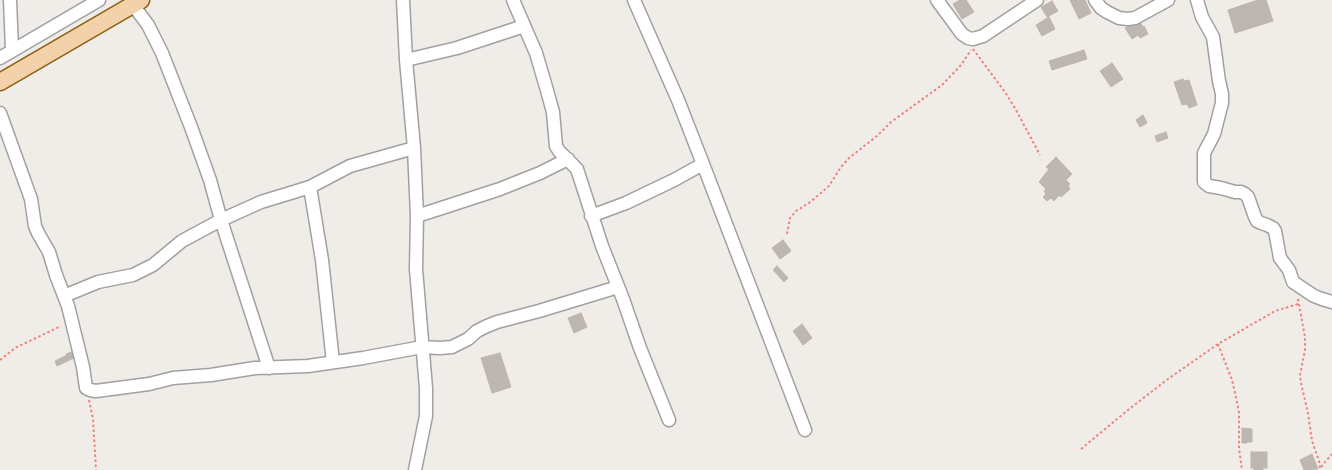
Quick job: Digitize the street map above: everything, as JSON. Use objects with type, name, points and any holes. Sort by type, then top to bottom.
[{"type":"main road","points":[[0,82],[137,2]]},
{"type":"street","points":[[10,0],[12,50]]},
{"type":"street","points":[[0,58],[99,0]]},
{"type":"street","points":[[403,0],[414,148],[417,216],[416,269],[426,388],[426,416],[415,470]]},
{"type":"street","points":[[513,0],[536,53],[553,112],[556,146],[577,169],[602,246],[669,420]]},
{"type":"street","points":[[634,0],[704,164],[805,430]]},
{"type":"street","points":[[937,0],[962,34],[973,39],[983,36],[1037,0]]},
{"type":"street","points":[[1095,0],[1107,12],[1119,18],[1128,19],[1135,18],[1168,0]]},
{"type":"street","points":[[1196,0],[1202,17],[1213,37],[1222,94],[1222,103],[1214,134],[1204,153],[1204,182],[1209,186],[1245,194],[1248,197],[1257,221],[1273,228],[1280,258],[1289,270],[1293,282],[1317,298],[1332,302]]},
{"type":"street","points":[[137,2],[162,54],[204,162],[269,368]]},
{"type":"street","points":[[406,60],[457,48],[524,26]]},
{"type":"street","points":[[0,113],[31,200],[35,226],[49,252],[72,320],[84,368],[86,388],[90,390],[96,391],[149,384],[172,378],[211,375],[254,368],[308,366],[422,347],[452,347],[492,324],[618,287]]},
{"type":"street","points":[[64,296],[98,282],[133,274],[153,265],[182,241],[221,220],[262,202],[310,187],[350,166],[414,148]]},
{"type":"street","points":[[417,216],[508,186],[568,159]]},
{"type":"street","points":[[592,216],[626,203],[704,164]]},
{"type":"street","points":[[310,187],[322,260],[333,362]]},
{"type":"path","points":[[787,234],[790,218],[796,211],[829,186],[849,158],[891,122],[942,84],[961,65],[972,48],[1012,104],[1040,155]]},
{"type":"path","points":[[1296,285],[1305,337],[1305,350],[1300,375],[1301,383],[1312,441],[1320,469]]},
{"type":"path","points":[[1081,449],[1104,428],[1154,389],[1218,344],[1275,311],[1298,304]]},
{"type":"path","points":[[0,360],[14,348],[72,320]]},
{"type":"path","points":[[1218,344],[1232,380],[1236,397],[1239,413],[1239,448],[1242,470]]},
{"type":"path","points":[[86,388],[93,419],[96,470]]},
{"type":"path","points":[[1320,469],[1332,454]]},
{"type":"building","points":[[960,0],[966,0],[974,12],[962,19],[953,4]]},
{"type":"building","points":[[1070,0],[1085,0],[1091,13],[1079,19]]},
{"type":"building","points":[[1258,0],[1266,0],[1273,21],[1235,33],[1228,10]]},
{"type":"building","points":[[1052,1],[1058,11],[1047,17],[1041,7]]},
{"type":"building","points":[[1049,17],[1055,29],[1042,36],[1036,25]]},
{"type":"building","points":[[1139,20],[1148,34],[1140,38],[1138,35],[1132,39],[1125,28]]},
{"type":"building","points":[[1084,50],[1087,59],[1052,70],[1049,61]]},
{"type":"building","points":[[1112,63],[1123,79],[1111,87],[1100,71]]},
{"type":"building","points":[[1183,79],[1184,81],[1189,80],[1197,105],[1189,108],[1187,104],[1182,105],[1174,82]]},
{"type":"building","points":[[1143,115],[1147,123],[1140,127],[1136,120]]},
{"type":"building","points":[[1166,132],[1168,138],[1157,142],[1155,136]]},
{"type":"building","points":[[1056,157],[1072,174],[1066,180],[1070,184],[1068,186],[1070,189],[1061,197],[1059,195],[1054,201],[1051,198],[1047,201],[1043,197],[1046,194],[1044,191],[1046,189],[1039,182],[1049,169],[1046,167]]},
{"type":"building","points":[[783,240],[791,251],[780,259],[772,248]]},
{"type":"building","points":[[777,266],[788,278],[784,282],[773,270]]},
{"type":"building","points":[[581,313],[587,327],[574,333],[568,318]]},
{"type":"building","points":[[802,324],[812,338],[803,345],[793,331]]},
{"type":"building","points":[[71,352],[74,358],[57,366],[55,361]]},
{"type":"building","points":[[500,353],[511,387],[492,393],[481,358]]},
{"type":"building","points":[[1242,428],[1252,429],[1252,442],[1242,443]]},
{"type":"building","points":[[1251,452],[1267,452],[1267,468],[1254,470],[1254,468],[1251,468]]},
{"type":"building","points":[[1312,454],[1318,469],[1304,470],[1300,460]]}]
